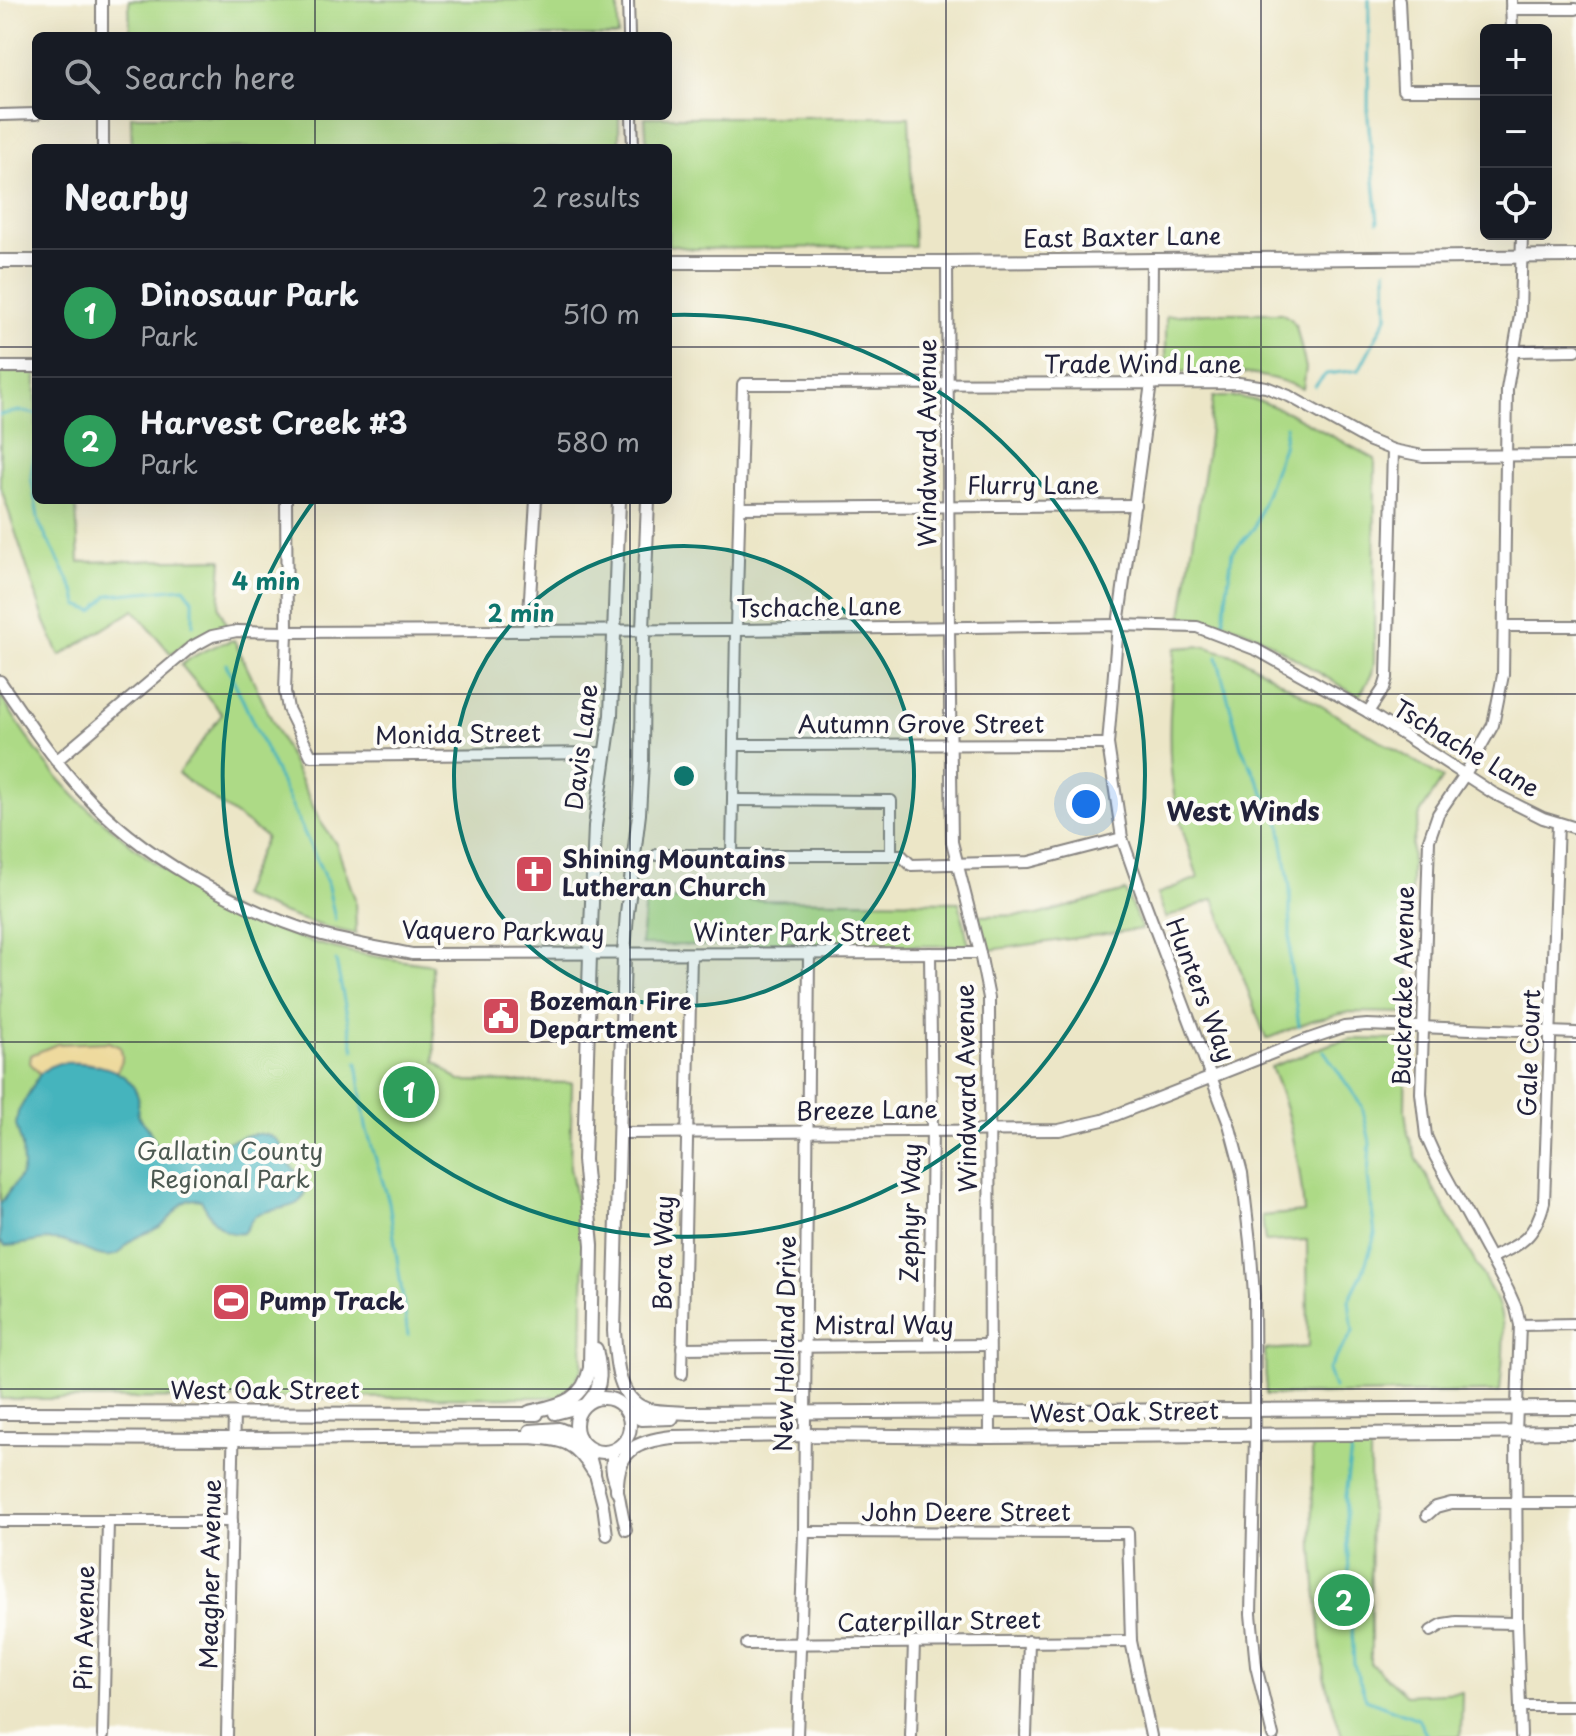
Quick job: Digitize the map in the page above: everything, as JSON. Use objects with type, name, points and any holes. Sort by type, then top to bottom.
[{"type":"main road","name":"East Baxter Lane","points":[[672,262],[1576,256]]},
{"type":"main road","points":[[0,261],[32,261]]},
{"type":"main road","name":"Davis Lane","points":[[592,1334],[592,1245],[584,1160],[590,954],[595,826],[611,715],[619,504]]},
{"type":"main road","points":[[619,1446],[630,1428],[616,1392],[612,1344],[624,954],[642,761],[648,504]]},
{"type":"main road","points":[[614,1331],[620,1376],[624,1389],[636,1404],[645,1409],[691,1413]]},
{"type":"main road","points":[[592,1334],[597,1351],[599,1388],[577,1414],[575,1424],[579,1437],[588,1448],[606,1452],[643,1435],[672,1437]]},
{"type":"main road","points":[[529,1412],[565,1403],[577,1395],[590,1372],[592,1334]]},
{"type":"main road","points":[[529,1412],[547,1414],[606,1398],[624,1408],[631,1416],[641,1419],[671,1418],[691,1413]]},
{"type":"main road","name":"West Oak Street","points":[[691,1413],[1576,1408]]},
{"type":"main road","name":"West Oak Street","points":[[0,1413],[529,1412]]},
{"type":"main road","points":[[500,1436],[559,1429],[579,1437]]},
{"type":"main road","name":"West Oak Street","points":[[672,1437],[1576,1432]]},
{"type":"main road","points":[[500,1436],[561,1440],[579,1451],[594,1472]]},
{"type":"main road","name":"West Oak Street","points":[[0,1438],[500,1436]]},
{"type":"main road","points":[[617,1490],[619,1466],[631,1449],[654,1439],[672,1437]]},
{"type":"street","points":[[102,0],[102,32]]},
{"type":"street","points":[[628,0],[629,32]]},
{"type":"street","points":[[1399,0],[1403,90],[1480,90]]},
{"type":"street","points":[[1512,24],[1511,4],[1576,9]]},
{"type":"street","points":[[0,115],[32,114]]},
{"type":"street","points":[[103,120],[103,144]]},
{"type":"street","points":[[632,120],[633,144]]},
{"type":"street","name":"Buckrake Avenue","points":[[1521,1736],[1516,1433],[1520,1325],[1516,1308],[1426,1136],[1421,1093],[1429,840],[1438,814],[1486,741],[1493,725],[1503,675],[1507,389],[1520,315],[1522,240]]},
{"type":"street","name":"Hunters Way","points":[[1152,259],[1151,383],[1118,625],[1108,744],[1122,838],[1229,1124],[1242,1173],[1254,1295],[1251,1614],[1256,1666],[1273,1736]]},
{"type":"street","name":"Windward Avenue","points":[[947,262],[952,842],[989,998],[990,1437]]},
{"type":"street","points":[[1514,351],[1576,350]]},
{"type":"street","points":[[0,367],[32,367]]},
{"type":"street","name":"Trade Wind Lane","points":[[740,508],[743,384],[1239,383],[1266,387],[1289,396],[1368,440],[1393,450],[1423,456],[1576,455]]},
{"type":"street","points":[[1368,712],[1387,678],[1393,450]]},
{"type":"street","points":[[286,504],[287,632]]},
{"type":"street","points":[[528,630],[536,504]]},
{"type":"street","name":"Flurry Lane","points":[[740,508],[1135,505]]},
{"type":"street","points":[[732,855],[740,508]]},
{"type":"street","points":[[1504,626],[1576,626]]},
{"type":"street","name":"Tschache Lane","points":[[56,761],[190,648],[212,636],[237,631],[1197,627],[1257,650],[1368,712],[1464,776],[1521,808],[1576,828]]},
{"type":"street","name":"Monida Street","points":[[287,632],[285,692],[288,709],[311,756],[606,753]]},
{"type":"street","name":"Vaquero Parkway","points":[[0,681],[56,761],[120,827],[208,887],[253,908],[325,936],[412,954],[624,954]]},
{"type":"street","name":"Autumn Grove Street","points":[[734,745],[1108,744]]},
{"type":"street","points":[[733,800],[891,801],[891,855]]},
{"type":"street","name":"Gale Court","points":[[1490,1258],[1516,1247],[1526,1239],[1541,1216],[1546,1186],[1558,823]]},
{"type":"street","points":[[657,855],[901,855],[911,865],[1029,862],[1122,838]]},
{"type":"street","name":"New Holland Drive","points":[[797,1736],[804,1532],[809,953]]},
{"type":"street","name":"Zephyr Way","points":[[929,1345],[932,1130],[930,953]]},
{"type":"street","name":"Winter Park Street","points":[[624,954],[980,953]]},
{"type":"street","name":"Bora Way","points":[[682,1374],[691,954]]},
{"type":"street","name":"Breeze Lane","points":[[619,1133],[1059,1130],[1103,1120],[1344,1027],[1367,1025],[1576,1033]]},
{"type":"street","points":[[1520,1325],[1576,1324]]},
{"type":"street","name":"Mistral Way","points":[[682,1348],[989,1345]]},
{"type":"street","name":"Meagher Avenue","points":[[227,1736],[234,1413]]},
{"type":"street","points":[[619,1446],[610,1466],[626,1530]]},
{"type":"street","points":[[588,1448],[603,1505],[607,1535]]},
{"type":"street","points":[[1427,1515],[1436,1507],[1451,1503],[1576,1503]]},
{"type":"street","points":[[0,1521],[232,1521]]},
{"type":"street","name":"Pin Avenue","points":[[103,1736],[108,1521]]},
{"type":"street","name":"John Deere Street","points":[[804,1532],[1128,1533],[1131,1641]]},
{"type":"street","points":[[1431,1631],[1443,1624],[1456,1622],[1517,1623]]},
{"type":"street","points":[[1026,1736],[1029,1641]]},
{"type":"street","points":[[1131,1641],[1151,1736]]},
{"type":"street","name":"Caterpillar Street","points":[[747,1644],[1131,1641]]},
{"type":"street","points":[[911,1736],[914,1643]]},
{"type":"street","points":[[1521,1706],[1576,1706]]},
{"type":"green space","points":[[129,0],[618,0],[618,32],[130,32]]},
{"type":"green space","points":[[672,117],[909,117],[914,246],[694,249],[672,246],[672,144],[647,144],[645,120],[672,120]]},
{"type":"green space","points":[[131,120],[619,120],[619,144],[132,144]]},
{"type":"green space","points":[[1281,313],[1291,319],[1296,326],[1306,368],[1303,389],[1252,374],[1166,372],[1166,316]]},
{"type":"green space","points":[[32,371],[32,504],[75,504],[79,562],[222,559],[219,608],[228,627],[191,639],[171,654],[134,610],[60,656],[45,622],[0,485],[0,372]]},
{"type":"green space","points":[[1213,397],[1239,397],[1263,402],[1375,459],[1374,664],[1359,697],[1260,637],[1230,624],[1182,616]]},
{"type":"green space","points":[[234,640],[320,821],[336,844],[355,899],[356,934],[296,918],[240,896],[266,837],[178,774],[222,714],[181,665],[206,650]]},
{"type":"green space","points":[[1203,646],[1239,657],[1443,778],[1420,814],[1412,846],[1408,1013],[1350,1012],[1314,1020],[1266,1039],[1214,899],[1166,918],[1157,894],[1198,878],[1177,810],[1171,770],[1170,718],[1175,648]]},
{"type":"green space","name":"Gallatin County Regional Park","points":[[0,694],[35,748],[80,801],[154,862],[204,895],[256,921],[312,942],[372,956],[432,965],[435,1061],[459,1081],[572,1083],[570,1167],[584,1243],[582,1369],[566,1397],[0,1399]]},
{"type":"green space","points":[[1125,891],[1142,929],[990,950],[978,916],[1038,915]]},
{"type":"green space","points":[[645,899],[959,902],[969,946],[641,945]]},
{"type":"green space","points":[[1352,1039],[1406,1040],[1405,1110],[1408,1134],[1417,1159],[1497,1301],[1503,1335],[1500,1392],[1266,1395],[1265,1350],[1308,1347],[1307,1240],[1265,1242],[1262,1216],[1304,1212],[1293,1138],[1271,1067],[1333,1043]]},
{"type":"green space","points":[[1312,1441],[1370,1444],[1371,1664],[1406,1695],[1462,1692],[1461,1736],[1342,1736],[1324,1677],[1313,1551]]},
{"type":"sand","points":[[108,1042],[120,1047],[122,1060],[116,1072],[77,1062],[58,1065],[40,1074],[30,1063],[31,1055],[57,1044]]},
{"type":"water","points":[[59,1063],[105,1067],[125,1078],[138,1097],[139,1117],[164,1153],[186,1148],[207,1149],[251,1134],[277,1140],[287,1162],[304,1181],[304,1195],[295,1204],[258,1214],[243,1233],[222,1229],[201,1200],[195,1199],[181,1205],[163,1225],[132,1240],[114,1255],[99,1255],[54,1240],[5,1246],[0,1241],[0,1204],[21,1175],[23,1166],[16,1125],[18,1112],[40,1074]]},
{"type":"waterway","points":[[1369,0],[1368,117],[1378,222]]},
{"type":"waterway","points":[[1315,386],[1326,374],[1359,370],[1387,316],[1386,270]]},
{"type":"waterway","points":[[0,415],[19,411],[32,413]]},
{"type":"waterway","points":[[1223,622],[1232,553],[1254,528],[1283,446],[1286,426]]},
{"type":"waterway","points":[[32,470],[32,482]]},
{"type":"waterway","points":[[36,504],[39,523],[76,594],[78,605],[93,611],[109,595],[184,588],[193,600],[193,625]]},
{"type":"waterway","points":[[1217,657],[1241,747],[1280,824],[1290,888],[1290,963],[1299,1026]]},
{"type":"waterway","points":[[226,664],[327,882],[335,919]]},
{"type":"waterway","points":[[336,961],[354,1050]]},
{"type":"waterway","points":[[1324,1051],[1362,1106],[1370,1142],[1368,1177],[1375,1235],[1363,1272],[1349,1300],[1353,1332],[1328,1370],[1334,1388]]},
{"type":"waterway","points":[[357,1062],[366,1127],[389,1202],[408,1335]]},
{"type":"waterway","points":[[1351,1451],[1345,1496],[1354,1665],[1366,1699],[1418,1719],[1427,1736]]},
{"type":"place","name":"Shining Mountains Lutheran Church","points":[[534,874]]},
{"type":"place","name":"Bozeman Fire Department","points":[[501,1016]]},
{"type":"place","name":"Dinosaur Park","points":[[409,1092]]},
{"type":"place","name":"Pump Track","points":[[231,1302]]},
{"type":"place","name":"Harvest Creek #3","points":[[1344,1600]]},
{"type":"district","name":"West Winds","points":[[1243,812]]}]
